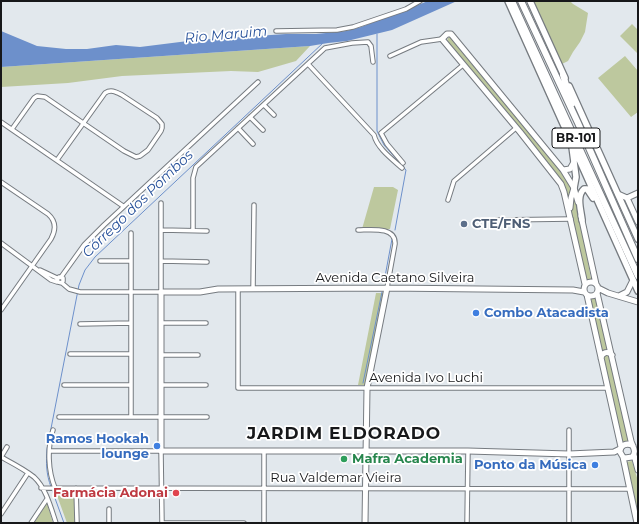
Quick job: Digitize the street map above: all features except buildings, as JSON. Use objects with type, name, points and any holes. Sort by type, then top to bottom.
[{"type":"highway","name":"BR-101","points":[[512,1],[636,278]]},
{"type":"highway","name":"BR-101","points":[[521,1],[578,123],[638,259]]},
{"type":"highway","points":[[564,75],[578,123]]},
{"type":"highway","points":[[550,93],[572,135]]},
{"type":"main road","points":[[508,1],[550,93]]},
{"type":"main road","points":[[530,1],[638,239]]},
{"type":"main road","points":[[572,135],[576,177],[574,188]]},
{"type":"main road","points":[[572,135],[605,217],[636,278],[638,291]]},
{"type":"main road","points":[[582,220],[580,196],[584,189],[587,189],[590,192],[605,217]]},
{"type":"street","points":[[276,31],[337,30],[352,28],[406,9],[420,1]]},
{"type":"street","points":[[390,56],[422,42],[442,39],[447,34],[451,34],[563,170],[574,188],[635,450],[638,470]]},
{"type":"street","points":[[442,39],[561,184],[570,218],[637,523]]},
{"type":"street","points":[[193,230],[193,178],[195,169],[238,128],[325,48],[352,43],[369,42],[373,62]]},
{"type":"street","points":[[308,64],[374,135],[376,141],[384,151],[402,168]]},
{"type":"street","points":[[374,135],[380,134],[463,65]]},
{"type":"street","points":[[58,279],[84,245],[123,206],[258,82]]},
{"type":"street","points":[[12,129],[37,96],[51,100],[83,123],[136,157],[148,150],[161,131],[162,124],[157,118],[116,92],[112,91],[105,93],[83,123],[57,160]]},
{"type":"street","points":[[264,105],[274,115]]},
{"type":"street","points":[[250,117],[263,130]]},
{"type":"street","points":[[1,122],[123,206]]},
{"type":"street","points":[[238,128],[253,144]]},
{"type":"street","points":[[448,200],[454,181],[516,128]]},
{"type":"street","points":[[380,134],[403,163]]},
{"type":"street","points":[[563,170],[568,170],[571,168],[574,161]]},
{"type":"street","points":[[1,182],[52,217],[55,224],[53,235],[3,304],[1,310]]},
{"type":"street","points":[[570,218],[570,205],[574,188]]},
{"type":"street","points":[[627,198],[638,193]]},
{"type":"street","points":[[618,194],[627,198],[638,222]]},
{"type":"street","points":[[161,203],[162,523],[244,523]]},
{"type":"street","points":[[253,289],[254,205]]},
{"type":"street","points":[[497,220],[570,218]]},
{"type":"street","points":[[161,230],[207,231]]},
{"type":"street","points":[[358,230],[387,231],[391,233],[395,239],[367,388],[365,523]]},
{"type":"street","points":[[131,233],[131,417]]},
{"type":"street","points":[[1,243],[51,280],[64,279],[62,283]]},
{"type":"street","points":[[100,261],[131,261]]},
{"type":"street","points":[[161,261],[207,262]]},
{"type":"street","points":[[619,296],[627,292],[636,278]]},
{"type":"street","points":[[58,279],[65,287],[73,291],[80,292],[161,292]]},
{"type":"street","name":"Avenida Caetano Silveira","points":[[573,290],[592,282],[597,289]]},
{"type":"street","name":"Avenida Caetano Silveira","points":[[161,292],[200,292],[218,289],[387,288],[573,290],[586,294]]},
{"type":"street","name":"Avenida Ivo Luchi","points":[[238,289],[238,388],[608,388]]},
{"type":"street","points":[[597,289],[638,302]]},
{"type":"street","points":[[586,294],[591,296],[597,289]]},
{"type":"street","points":[[80,324],[131,323]]},
{"type":"street","points":[[161,323],[206,324]]},
{"type":"street","points":[[601,358],[605,352],[612,355]]},
{"type":"street","points":[[70,354],[131,354]]},
{"type":"street","points":[[162,356],[198,355]]},
{"type":"street","points":[[64,385],[131,385]]},
{"type":"street","points":[[161,385],[206,385]]},
{"type":"street","points":[[59,417],[207,417]]},
{"type":"street","points":[[53,430],[49,458],[50,471],[55,488]]},
{"type":"street","points":[[569,430],[569,523]]},
{"type":"street","points":[[621,452],[627,444],[635,450]]},
{"type":"street","points":[[7,447],[1,456],[28,473],[44,488],[56,523]]},
{"type":"street","points":[[50,451],[468,451],[569,454],[621,452],[629,459],[635,450]]},
{"type":"street","points":[[264,451],[264,523]]},
{"type":"street","points":[[467,523],[468,451]]},
{"type":"street","points":[[1,514],[28,473]]},
{"type":"street","name":"Rua Valdemar Vieira","points":[[44,488],[630,489]]},
{"type":"street","points":[[76,488],[76,523]]},
{"type":"street","points":[[31,523],[47,499]]},
{"type":"street","points":[[109,509],[109,523]]},
{"type":"green space","points":[[533,1],[570,1],[588,13],[585,32],[568,61],[562,64]]},
{"type":"green space","points":[[632,24],[638,30],[638,54],[620,36]]},
{"type":"green space","points":[[450,36],[559,166],[573,187],[568,201],[562,180],[447,41]]},
{"type":"green space","points":[[310,46],[296,61],[258,72],[231,71],[122,76],[68,83],[1,87],[1,67]]},
{"type":"green space","points":[[625,56],[638,71],[638,112],[631,117],[598,78]]},
{"type":"green space","points":[[374,187],[393,187],[398,190],[390,229],[362,229]]},
{"type":"green space","points":[[572,196],[576,197],[591,279],[586,280],[572,217]]},
{"type":"green space","points":[[376,293],[383,293],[384,295],[367,385],[358,385]]},
{"type":"green space","points":[[595,298],[608,350],[600,352],[591,299]]},
{"type":"green space","points":[[605,355],[608,355],[610,362],[629,442],[621,444],[603,359]]},
{"type":"green space","points":[[632,461],[638,481],[638,522],[625,462]]},
{"type":"green space","points":[[55,490],[75,490],[75,523],[67,523]]},
{"type":"green space","points":[[47,503],[53,523],[34,523]]},
{"type":"water","points":[[428,1],[457,1],[392,30],[347,41],[310,46],[1,67],[1,31],[37,46],[66,49],[87,49],[116,45],[140,47],[196,40],[346,31],[361,27]]},
{"type":"waterway","points":[[377,34],[377,131],[384,145],[406,170],[395,230]]},
{"type":"waterway","name":"Córrego dos Pombos","points":[[51,487],[46,459],[47,449],[79,285],[85,270],[95,257],[323,43]]},
{"type":"waterway","points":[[384,282],[392,239]]},
{"type":"waterway","points":[[363,383],[382,292]]},
{"type":"waterway","name":"Córrego dos Pombos","points":[[52,490],[64,523]]},
{"type":"place","name":"CTE/FNS","points":[[464,224]]},
{"type":"place","name":"Combo Atacadista","points":[[476,313]]},
{"type":"place","name":"Ramos Hookah lounge","points":[[157,446]]},
{"type":"place","name":"Mafra Academia","points":[[344,459]]},
{"type":"place","name":"Ponto da Música","points":[[595,465]]},
{"type":"place","name":"Farmácia Adonai","points":[[176,493]]},
{"type":"district","name":"JARDIM ELDORADO","points":[[344,434]]},
{"type":"water label","name":"Rio Maruim","points":[[226,35]]}]
